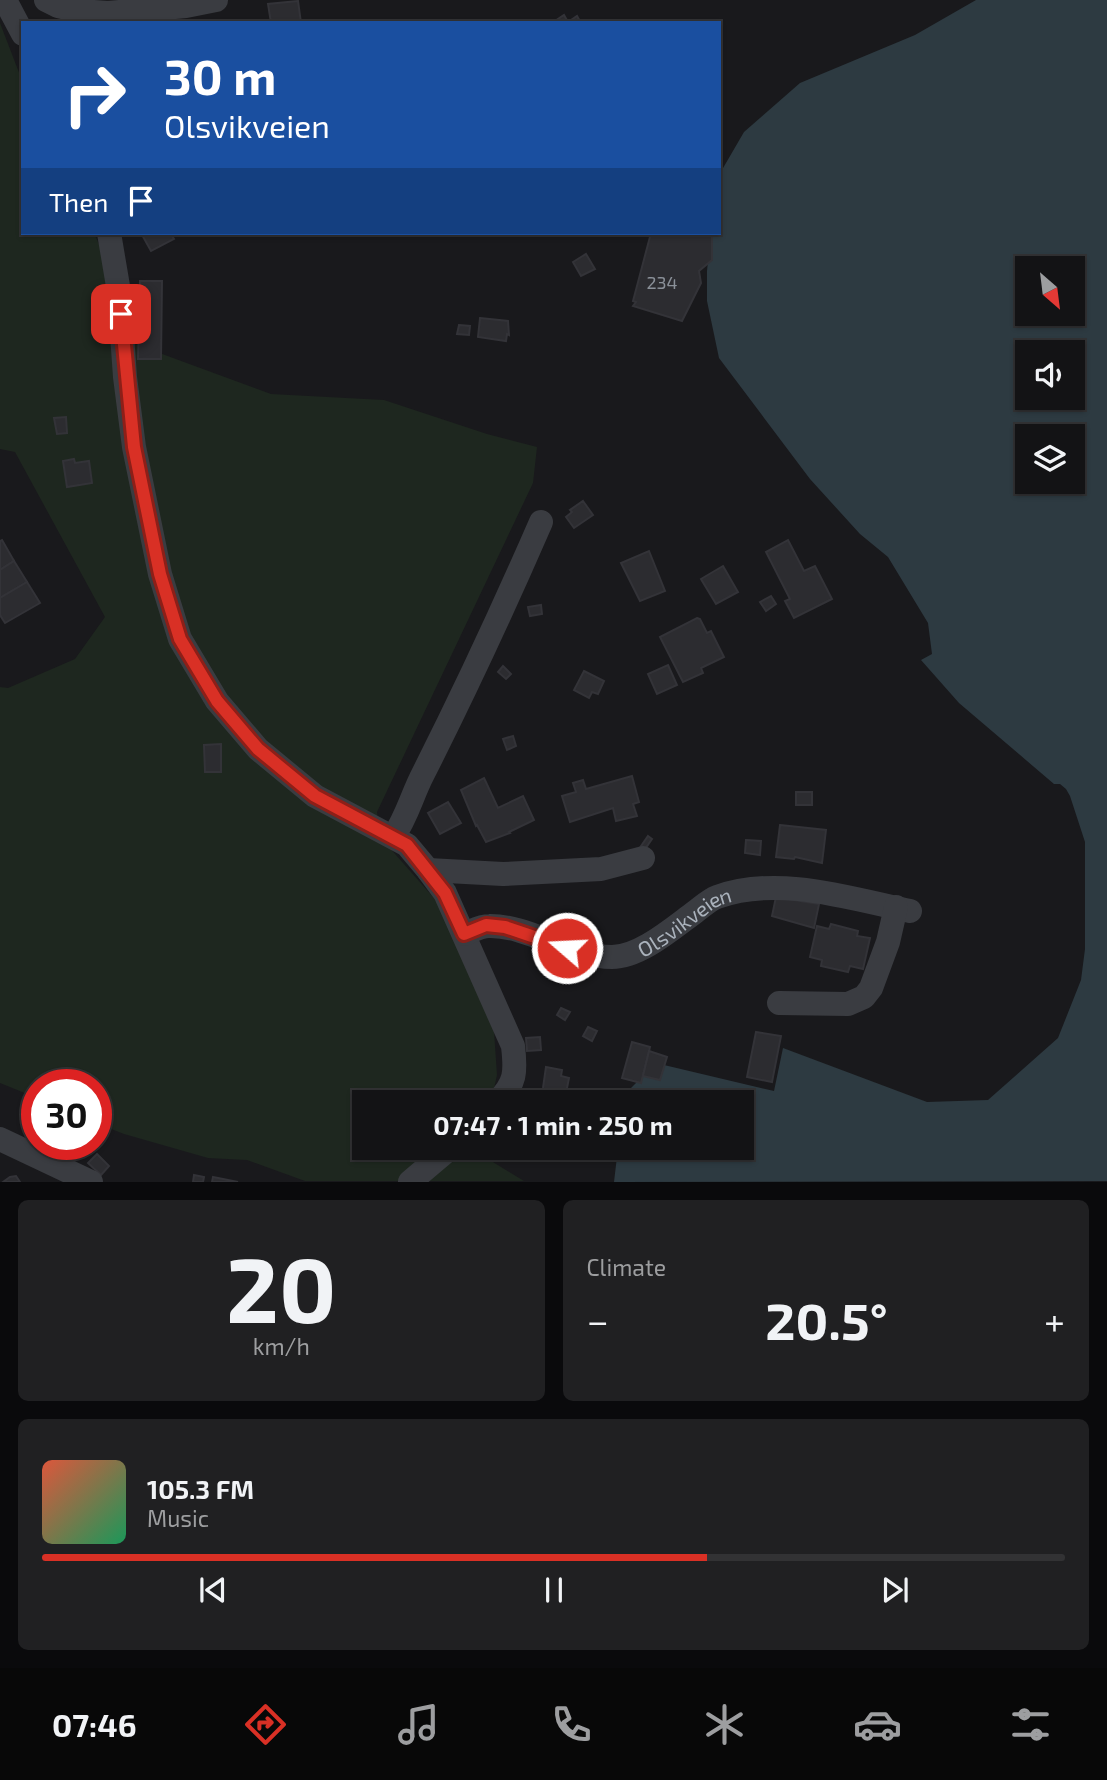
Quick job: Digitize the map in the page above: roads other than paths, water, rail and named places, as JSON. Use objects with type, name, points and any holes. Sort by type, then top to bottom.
[{"type":"street","points":[[5,0],[21,30]]},
{"type":"street","points":[[46,0],[80,11],[107,13],[186,6],[216,0]]},
{"type":"street","points":[[109,235],[119,292],[125,377],[134,447],[160,574],[180,639],[217,701],[258,749],[315,796],[407,845],[445,893],[513,1046],[516,1069],[505,1090]]},
{"type":"street","points":[[393,837],[403,823],[422,776],[491,635],[541,522]]},
{"type":"street","points":[[428,870],[503,874],[601,869],[643,858]]},
{"type":"street","name":"Olsvikveien","points":[[464,934],[486,925],[505,927],[567,948],[613,957],[638,950],[653,942],[715,897],[763,887],[786,886],[903,909],[871,988],[864,997],[848,1004],[779,1003]]},
{"type":"street","points":[[0,1139],[91,1181]]},
{"type":"street","points":[[410,1181],[435,1160]]}]
